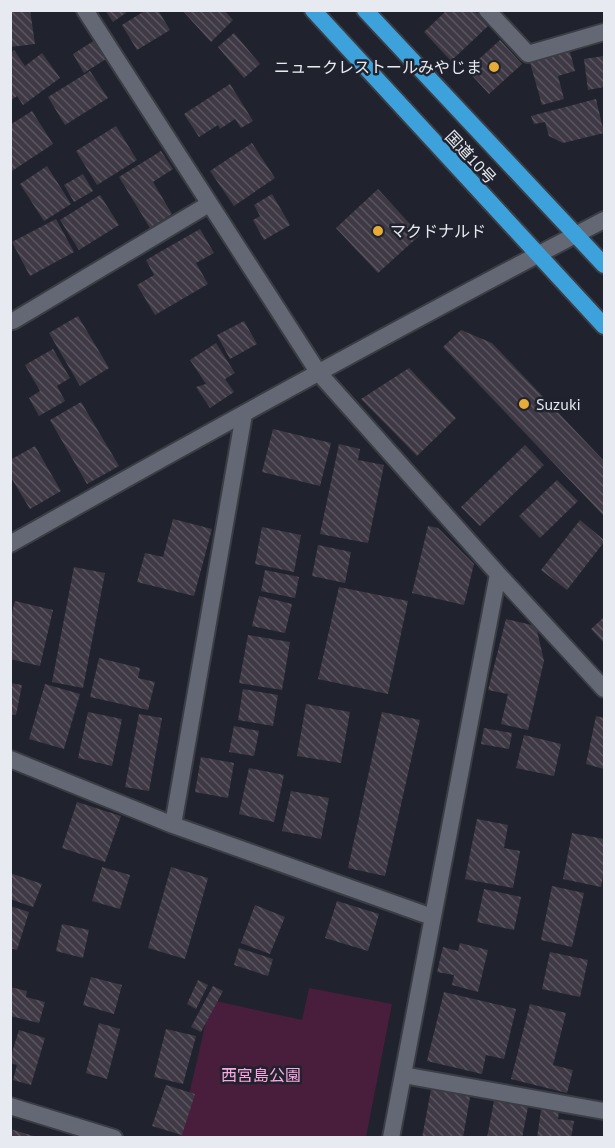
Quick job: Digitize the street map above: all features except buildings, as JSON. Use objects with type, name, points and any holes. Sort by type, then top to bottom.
[{"type":"highway","name":"国道10号","points":[[313,10],[604,326]]},
{"type":"highway","name":"国道10号","points":[[365,10],[604,265]]},
{"type":"street","points":[[85,10],[318,372],[604,689]]},
{"type":"street","points":[[487,10],[528,54],[604,32]]},
{"type":"street","points":[[10,321],[14,321],[209,204]]},
{"type":"street","points":[[10,544],[318,372],[604,220]]},
{"type":"street","points":[[173,825],[244,414]]},
{"type":"street","points":[[392,1137],[498,574]]},
{"type":"street","points":[[10,759],[173,825],[432,917]]},
{"type":"street","points":[[403,1076],[604,1112]]},
{"type":"street","points":[[10,1106],[114,1137]]},
{"type":"green space","name":"西宮島公園","points":[[309,988],[392,1004],[366,1137],[179,1138],[211,1000],[302,1020]]},
{"type":"place","name":"ニュークレストールみやじま","points":[[494,67]]},
{"type":"place","name":"マクドナルド","points":[[378,231]]},
{"type":"place","name":"Suzuki","points":[[524,404]]}]
